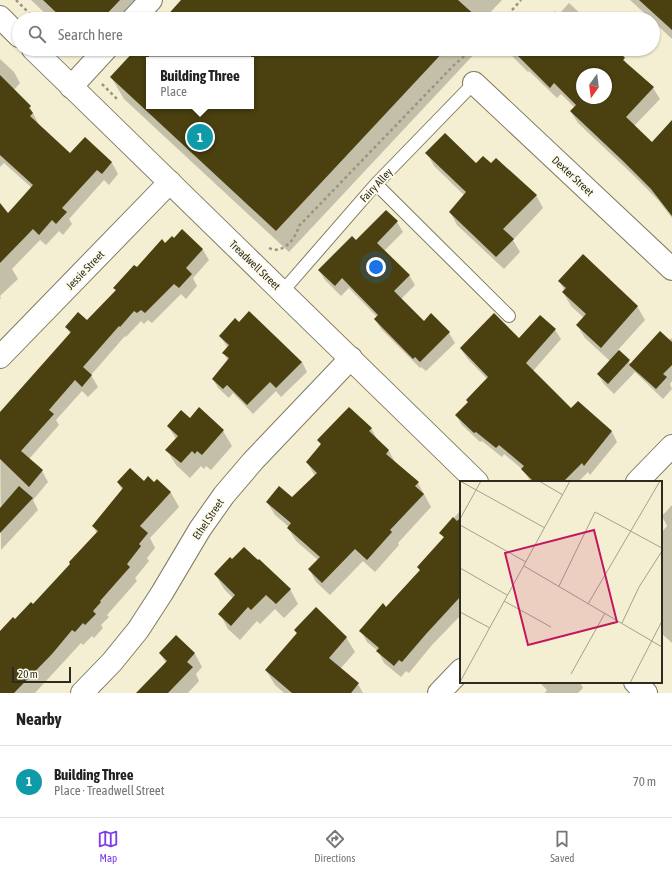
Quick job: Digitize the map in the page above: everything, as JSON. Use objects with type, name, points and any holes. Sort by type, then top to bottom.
[{"type":"street","points":[[140,12],[151,0]]},
{"type":"street","points":[[0,17],[12,29]]},
{"type":"street","name":"Treadwell Street","points":[[39,56],[476,481]]},
{"type":"street","points":[[71,87],[100,56]]},
{"type":"street","name":"Dexter Street","points":[[474,83],[672,269]]},
{"type":"street","name":"Jessie Street","points":[[0,357],[170,182]]},
{"type":"street","name":"Ethel Street","points":[[82,693],[112,662],[138,630],[200,529],[224,496],[253,461],[351,358]]},
{"type":"street","points":[[638,481],[672,446]]},
{"type":"street","points":[[439,693],[460,671]]},
{"type":"street","points":[[636,683],[646,693]]},
{"type":"lane","name":"Fairy Alley","points":[[282,292],[376,184],[474,83]]},
{"type":"lane","points":[[376,184],[509,316]]},
{"type":"path","points":[[16,0],[28,12]]},
{"type":"path","points":[[510,12],[521,0]]},
{"type":"path","points":[[263,243],[272,250],[282,249],[287,246],[294,237],[299,226],[455,64],[465,56]]},
{"type":"path","points":[[102,84],[118,100]]},
{"type":"building","points":[[43,0],[120,0],[109,12],[56,12]]},
{"type":"building","points":[[181,0],[458,0],[471,12],[170,12]]},
{"type":"building","points":[[639,0],[672,0],[672,30],[660,19],[660,12],[652,12]]},
{"type":"building","points":[[130,56],[149,56],[146,57],[146,109],[254,109],[254,57],[251,56],[439,56],[276,231],[110,77]]},
{"type":"building","points":[[518,56],[623,56],[625,58],[623,60],[654,87],[626,117],[652,142],[672,120],[672,216],[651,189],[570,111],[576,105],[554,83],[550,88]]},
{"type":"building","points":[[0,75],[31,106],[29,108],[33,113],[30,116],[70,153],[85,137],[112,162],[102,174],[97,170],[62,208],[67,212],[56,224],[52,220],[39,235],[33,229],[0,263],[0,203],[8,213],[33,185],[0,155]]},
{"type":"building","points":[[445,133],[476,163],[483,156],[491,163],[496,158],[537,195],[503,229],[514,239],[496,257],[449,212],[466,192],[425,153]]},
{"type":"building","points":[[386,210],[398,221],[377,243],[410,275],[394,291],[424,321],[431,313],[450,332],[420,362],[415,357],[413,359],[374,319],[378,315],[342,278],[335,286],[318,270],[352,236],[356,240]]},
{"type":"building","points":[[182,229],[203,249],[186,268],[192,274],[179,288],[174,284],[145,313],[141,310],[137,313],[134,311],[83,367],[92,375],[82,387],[75,380],[49,410],[54,414],[21,451],[43,470],[29,487],[0,459],[0,412],[71,332],[65,327],[78,312],[87,320],[116,290],[113,288],[134,265],[137,267],[162,239],[165,243],[172,236],[174,238]]},
{"type":"building","points":[[583,254],[638,306],[601,348],[576,325],[586,314],[562,292],[566,288],[558,281]]},
{"type":"building","points":[[249,311],[302,362],[276,388],[270,382],[247,405],[227,385],[223,389],[212,379],[229,358],[222,353],[229,345],[219,336],[235,318],[239,322]]},
{"type":"building","points":[[494,313],[519,338],[540,315],[556,329],[526,363],[571,408],[578,401],[612,431],[584,466],[582,463],[564,481],[533,481],[521,469],[524,466],[499,445],[496,448],[476,432],[474,433],[455,415],[468,402],[466,400],[488,377],[460,348]]},
{"type":"building","points":[[660,331],[672,342],[672,365],[663,374],[667,377],[656,389],[629,365]]},
{"type":"building","points":[[619,350],[630,360],[608,384],[597,374]]},
{"type":"building","points":[[199,407],[224,430],[202,455],[197,451],[195,454],[192,451],[181,463],[165,450],[178,436],[167,426],[181,410],[190,418]]},
{"type":"building","points":[[349,407],[372,428],[369,431],[389,450],[386,454],[419,482],[415,486],[424,494],[390,530],[392,532],[367,560],[355,549],[322,583],[308,569],[320,557],[287,528],[291,523],[266,502],[279,486],[292,497],[317,473],[306,462],[321,444],[317,440]]},
{"type":"building","points":[[130,468],[144,481],[148,476],[154,482],[157,479],[171,492],[140,526],[148,533],[139,544],[141,546],[127,564],[130,567],[100,601],[101,602],[93,611],[96,614],[85,625],[83,623],[75,632],[72,630],[52,654],[14,693],[0,693],[0,631],[13,617],[15,619],[31,602],[33,604],[98,531],[92,526],[123,488],[117,482]]},
{"type":"building","points":[[19,486],[33,498],[0,533],[0,508]]},
{"type":"building","points":[[453,517],[457,521],[460,518],[460,597],[402,662],[399,660],[394,666],[376,651],[379,648],[359,631],[383,603],[386,607],[420,570],[417,567],[444,537],[439,533]]},
{"type":"building","points":[[244,547],[291,589],[276,604],[266,595],[251,610],[248,607],[231,626],[218,614],[235,595],[214,574],[230,557],[232,559]]},
{"type":"building","points":[[316,607],[347,637],[329,658],[359,683],[351,693],[292,693],[265,670],[297,633],[294,630]]},
{"type":"building","points":[[176,635],[195,653],[187,662],[193,667],[168,693],[136,693],[167,661],[159,653]]},
{"type":"place","name":"Building Three","points":[[200,137]]}]
